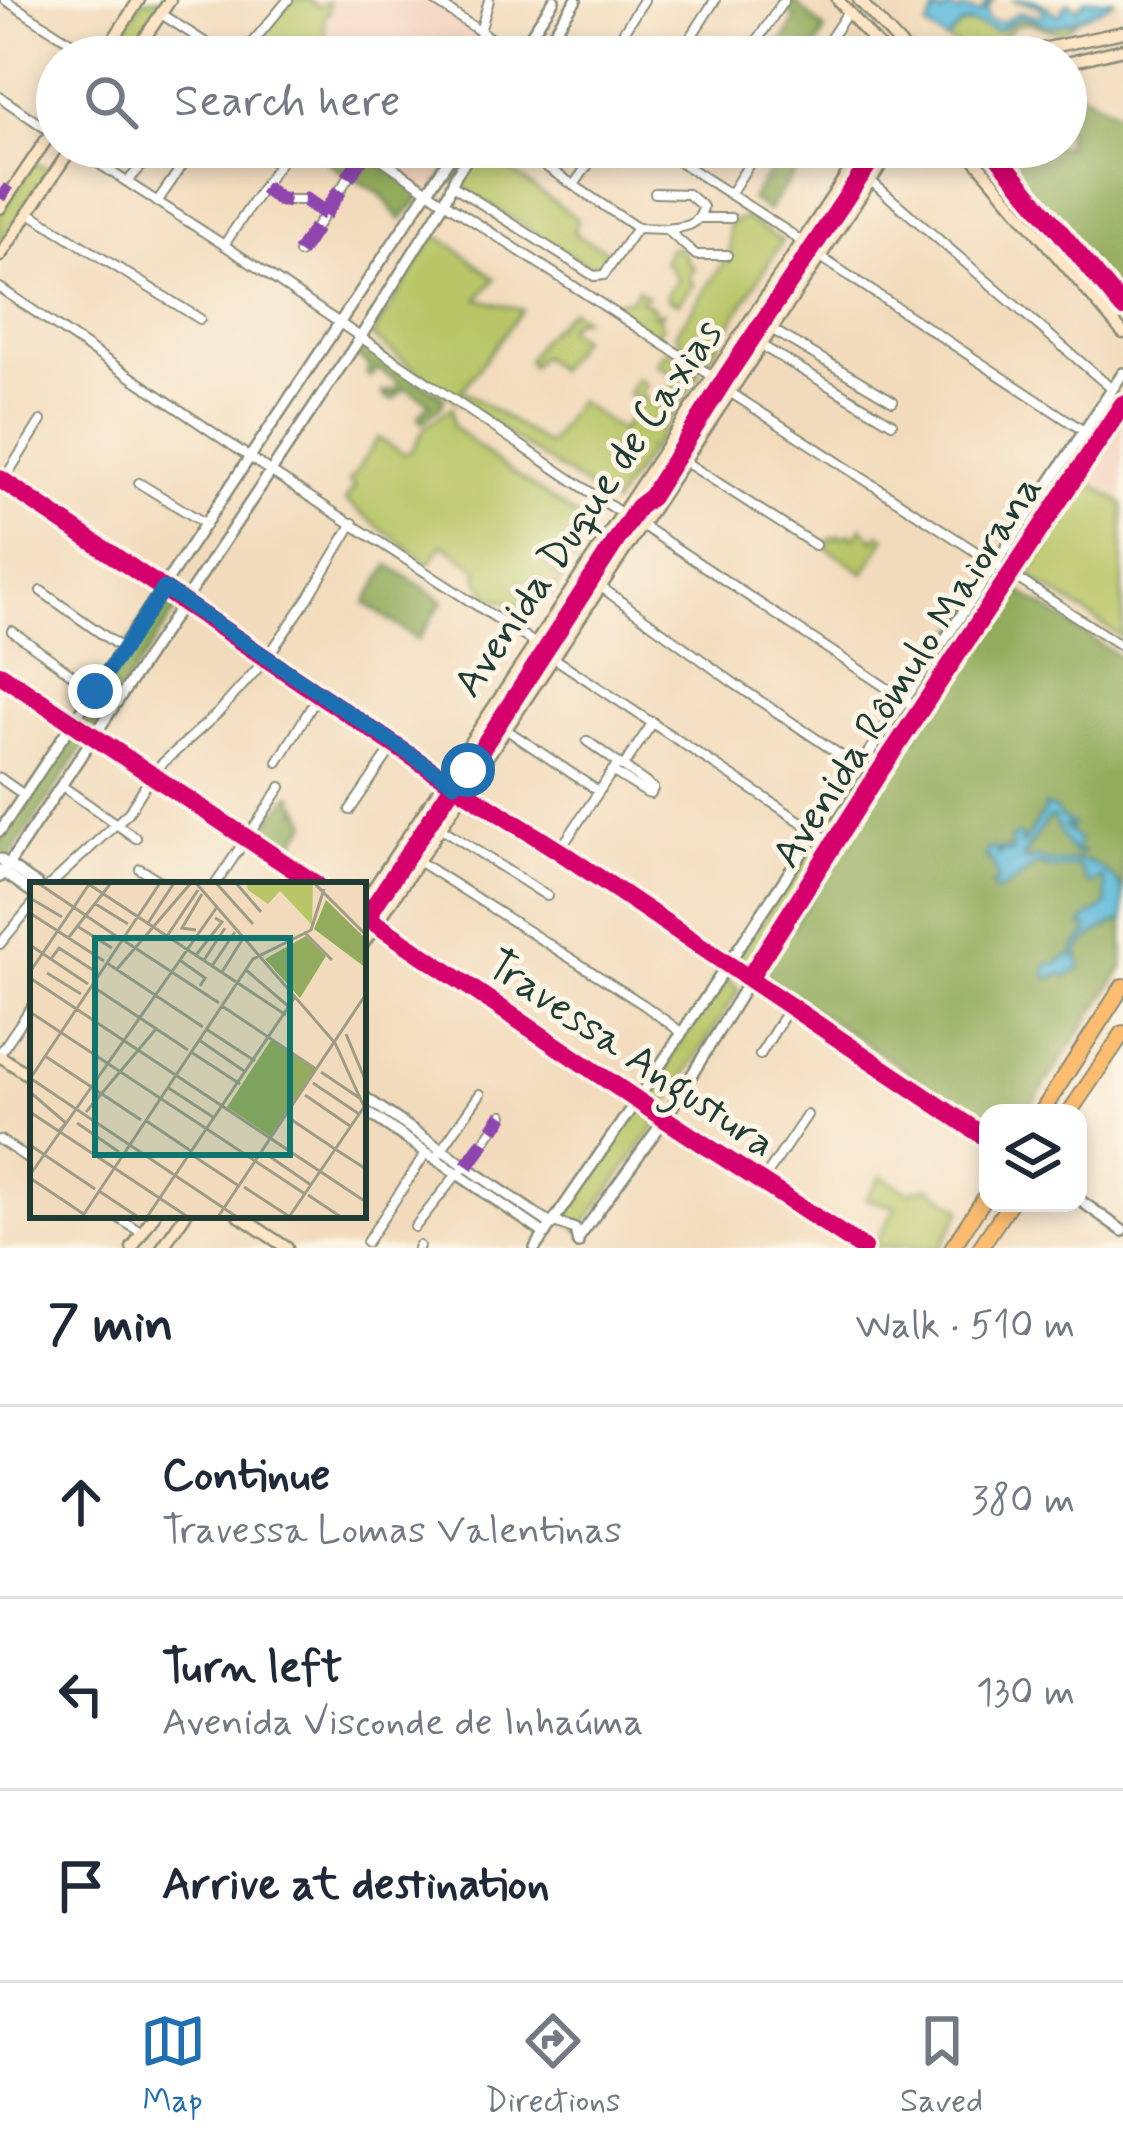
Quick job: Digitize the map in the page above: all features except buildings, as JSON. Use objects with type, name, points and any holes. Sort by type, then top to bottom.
[{"type":"highway","points":[[1047,1104],[1123,986]]},
{"type":"highway","points":[[1076,1104],[1122,1036]]},
{"type":"highway","points":[[952,1248],[979,1207]]},
{"type":"highway","points":[[985,1246],[1005,1212]]},
{"type":"main road","points":[[113,36],[139,0]]},
{"type":"main road","points":[[146,36],[170,0]]},
{"type":"main road","points":[[838,0],[869,36]]},
{"type":"main road","points":[[860,0],[893,36]]},
{"type":"main road","points":[[1087,40],[1123,32]]},
{"type":"main road","points":[[1087,58],[1123,49]]},
{"type":"main road","points":[[0,208],[4,192],[36,156]]},
{"type":"main road","points":[[32,162],[36,163]]},
{"type":"main road","points":[[49,168],[51,180]]},
{"type":"main road","points":[[0,256],[59,168]]},
{"type":"main road","name":"Avenida Duque de Caxias","points":[[366,900],[852,168]]},
{"type":"main road","name":"Avenida Duque de Caxias","points":[[366,939],[880,168]]},
{"type":"main road","points":[[982,168],[1123,333]]},
{"type":"main road","points":[[1007,168],[1123,308]]},
{"type":"main road","points":[[1096,301],[1108,291]]},
{"type":"main road","points":[[659,460],[664,472],[681,467]]},
{"type":"main road","points":[[568,594],[581,594],[588,606]]},
{"type":"main road","points":[[461,756],[468,770],[479,769]]},
{"type":"main road","points":[[430,804],[443,801],[450,812]]},
{"type":"main road","points":[[0,1055],[30,1076]]},
{"type":"main road","points":[[132,1248],[152,1218]]},
{"type":"main road","points":[[162,1248],[183,1218]]},
{"type":"main road","points":[[242,1218],[287,1248]]},
{"type":"street","points":[[5,0],[64,36]]},
{"type":"street","points":[[258,36],[288,0]]},
{"type":"street","points":[[433,0],[486,36]]},
{"type":"street","points":[[480,32],[489,0]]},
{"type":"street","points":[[531,36],[554,0]]},
{"type":"street","points":[[551,36],[576,0]]},
{"type":"street","points":[[621,36],[644,0]]},
{"type":"street","points":[[692,36],[715,0]]},
{"type":"street","points":[[760,36],[784,0]]},
{"type":"street","points":[[832,36],[848,12]]},
{"type":"street","points":[[161,14],[195,36]]},
{"type":"street","points":[[0,97],[36,118]]},
{"type":"street","points":[[107,168],[621,513]]},
{"type":"street","points":[[128,181],[140,168]]},
{"type":"street","points":[[157,202],[180,168]]},
{"type":"street","points":[[224,245],[276,168]]},
{"type":"street","points":[[299,253],[354,168]]},
{"type":"street","points":[[394,168],[712,376]]},
{"type":"street","points":[[0,831],[443,168]]},
{"type":"street","points":[[3,869],[360,338],[462,168]]},
{"type":"street","points":[[549,168],[637,228],[691,227],[700,218],[704,207],[688,194],[656,193]]},
{"type":"street","points":[[574,185],[586,168]]},
{"type":"street","points":[[696,168],[822,258],[1099,441]]},
{"type":"street","points":[[730,194],[747,168]]},
{"type":"street","points":[[872,182],[1112,389]]},
{"type":"street","points":[[452,185],[594,276],[604,275],[637,228]]},
{"type":"street","points":[[263,188],[281,200],[306,200],[326,214]]},
{"type":"street","points":[[28,212],[200,320]]},
{"type":"street","points":[[700,218],[731,218]]},
{"type":"street","points":[[666,229],[697,255],[728,255]]},
{"type":"street","points":[[0,288],[536,644]]},
{"type":"street","points":[[772,330],[893,401]]},
{"type":"street","points":[[762,346],[892,423]]},
{"type":"street","name":"Avenida Rômulo Maiorana","points":[[535,1248],[997,565],[1039,491],[1123,374]]},
{"type":"street","points":[[730,394],[1123,647]]},
{"type":"street","name":"Avenida Rômulo Maiorana","points":[[579,1244],[664,1119],[833,843],[1123,404]]},
{"type":"street","points":[[41,421],[2,480],[979,1133]]},
{"type":"street","points":[[681,467],[815,545]]},
{"type":"street","points":[[139,483],[206,524]]},
{"type":"street","points":[[53,882],[116,824],[165,760],[218,713],[266,659],[352,523]]},
{"type":"street","points":[[643,526],[920,710]]},
{"type":"street","points":[[601,587],[858,767]]},
{"type":"street","points":[[41,591],[123,649]]},
{"type":"street","points":[[11,632],[95,691]]},
{"type":"street","points":[[554,658],[833,843]]},
{"type":"street","points":[[0,674],[313,882]]},
{"type":"street","points":[[278,762],[319,694]]},
{"type":"street","points":[[560,850],[598,791],[653,722]]},
{"type":"street","points":[[507,730],[598,791]]},
{"type":"street","points":[[587,741],[647,794],[653,788]]},
{"type":"street","points":[[350,810],[395,744]]},
{"type":"street","points":[[0,778],[26,796]]},
{"type":"street","points":[[62,786],[136,838]]},
{"type":"street","points":[[216,882],[281,787]]},
{"type":"street","points":[[440,827],[547,896]]},
{"type":"street","points":[[418,861],[681,1032]]},
{"type":"street","points":[[3,869],[31,882]]},
{"type":"street","points":[[3,869],[30,891]]},
{"type":"street","points":[[140,869],[162,882]]},
{"type":"street","points":[[0,944],[30,908]]},
{"type":"street","name":"Travessa Angustura","points":[[366,917],[863,1248]]},
{"type":"street","points":[[760,1055],[790,1006]]},
{"type":"street","points":[[0,1055],[30,1010]]},
{"type":"street","points":[[367,1242],[480,1094]]},
{"type":"street","points":[[366,1099],[457,1174],[513,1205]]},
{"type":"street","points":[[366,1110],[389,1120]]},
{"type":"street","points":[[415,1227],[467,1166],[502,1114]]},
{"type":"street","points":[[762,1182],[807,1115]]},
{"type":"street","points":[[0,1140],[30,1160]]},
{"type":"street","points":[[434,1154],[467,1166],[548,1233],[571,1226],[579,1244]]},
{"type":"street","points":[[1087,1205],[1123,1231]]},
{"type":"street","points":[[119,1218],[142,1233]]},
{"type":"shaded area","points":[[288,0],[433,0],[485,36],[258,36]]},
{"type":"shaded area","points":[[394,168],[443,168],[428,192]]},
{"type":"shaded area","points":[[1123,426],[1123,498],[1089,477]]},
{"type":"green space","points":[[143,0],[166,0],[143,36],[119,36]]},
{"type":"green space","points":[[290,0],[309,0],[318,7],[328,1],[325,36],[260,36]]},
{"type":"green space","points":[[793,0],[825,30],[822,36],[786,36],[796,18],[785,10]]},
{"type":"green space","points":[[1080,16],[1058,32],[1030,24],[1017,25],[1006,36],[952,36],[966,24],[995,30],[1019,18],[1057,26]]},
{"type":"green space","points":[[1087,96],[1123,116],[1123,301],[1011,168],[1087,168]]},
{"type":"green space","points":[[31,167],[45,168],[47,173],[0,245],[0,214]]},
{"type":"green space","points":[[336,168],[385,168],[424,193],[401,220],[380,194]]},
{"type":"green space","points":[[448,168],[460,168],[444,189],[437,185]]},
{"type":"green space","points":[[464,168],[506,168],[578,219],[574,234],[609,252],[595,271],[455,183]]},
{"type":"green space","points":[[772,168],[798,168],[768,211],[751,199]]},
{"type":"green space","points":[[855,168],[874,168],[672,470],[663,467]]},
{"type":"green space","points":[[745,218],[782,241],[706,364],[677,345],[676,333],[730,253],[729,223]]},
{"type":"green space","points":[[435,235],[495,279],[478,299],[522,310],[462,390],[548,445],[577,401],[621,431],[639,402],[628,394],[637,378],[646,384],[641,396],[661,409],[679,378],[657,364],[665,350],[700,372],[613,505],[453,398],[372,336]]},
{"type":"green space","points":[[669,248],[678,248],[694,267],[689,278],[694,284],[679,303],[667,299],[678,278],[664,263]]},
{"type":"green space","points":[[637,289],[647,296],[640,300],[654,307],[653,315],[663,312],[659,320],[663,326],[655,336],[613,308],[620,300],[630,300]]},
{"type":"green space","points":[[571,310],[583,318],[566,329],[580,338],[557,370],[541,356],[531,367],[528,360],[541,339]]},
{"type":"green space","points":[[365,344],[444,398],[442,406],[422,422],[418,417],[430,403],[406,388],[392,400],[382,395],[390,389],[394,392],[400,383],[378,369],[370,377],[366,373],[370,366],[356,356]]},
{"type":"green space","points":[[452,407],[453,426],[583,521],[575,532],[587,541],[575,562],[558,552],[547,566],[563,578],[549,598],[535,589],[523,605],[491,598],[477,578],[479,570],[443,544],[429,564],[345,501],[355,486],[349,482],[378,438],[404,454],[412,450],[425,427]]},
{"type":"green space","points":[[1084,435],[1095,442],[1011,570],[1002,563]]},
{"type":"green space","points":[[657,467],[665,476],[672,476],[588,599],[575,590]]},
{"type":"green space","points":[[1091,483],[1123,504],[1123,638],[1028,575]]},
{"type":"green space","points":[[862,527],[874,540],[879,534],[886,537],[864,573],[824,546],[832,537],[856,536]]},
{"type":"green space","points":[[389,565],[443,601],[418,640],[365,603]]},
{"type":"green space","points":[[997,568],[1008,575],[883,758],[749,973],[734,962]]},
{"type":"green space","points":[[1012,586],[1123,659],[1123,893],[1107,872],[1078,860],[1053,864],[1023,859],[1048,817],[1067,838],[1067,846],[1077,851],[1078,841],[1066,830],[1065,824],[1071,830],[1068,826],[1044,807],[1023,843],[1021,836],[1011,839],[1011,849],[1016,851],[999,851],[1002,854],[997,856],[997,851],[986,859],[993,863],[999,881],[992,884],[994,890],[1012,884],[1038,864],[1077,866],[1085,880],[1103,876],[1107,905],[1084,920],[1082,926],[1089,930],[1076,945],[1077,956],[1056,964],[1056,977],[1079,969],[1078,950],[1123,920],[1123,968],[1032,1104],[979,1104],[979,1120],[762,974]]},
{"type":"green space","points":[[574,595],[583,602],[462,780],[454,776]]},
{"type":"green space","points":[[159,597],[176,610],[94,733],[77,721]]},
{"type":"green space","points":[[72,731],[86,742],[7,861],[0,857],[0,835]]},
{"type":"green space","points":[[290,795],[308,823],[286,854],[259,836],[273,817],[268,815],[273,809],[278,811]]},
{"type":"green space","points":[[436,803],[445,808],[366,927],[366,907]]},
{"type":"green space","points":[[723,977],[739,989],[662,1112],[642,1100]]},
{"type":"green space","points":[[638,1105],[661,1119],[579,1232],[560,1221]]},
{"type":"green space","points":[[881,1176],[909,1192],[929,1187],[962,1209],[940,1248],[873,1246],[896,1207],[866,1199]]},
{"type":"water","points":[[986,0],[994,0],[987,14],[991,21],[1002,22],[1021,12],[1043,16],[1038,5],[1011,0],[1036,0],[1059,15],[1068,2],[1078,9],[1085,0],[1114,0],[1057,25],[1024,18],[998,31],[965,24],[951,36],[940,36],[927,27],[936,10],[942,14],[950,7],[959,13],[963,8],[977,13],[984,10]]},
{"type":"water","points":[[1045,805],[1073,824],[1071,830],[1064,827],[1079,841],[1075,850],[1083,852],[1074,853],[1049,818],[1023,859],[1095,865],[1122,890],[1123,909],[1123,920],[1078,950],[1080,969],[1048,979],[1047,964],[1076,956],[1073,949],[1089,930],[1082,927],[1084,920],[1107,905],[1103,877],[1090,885],[1077,866],[1054,869],[1038,864],[996,892],[993,863],[985,855],[988,849],[996,849],[998,856],[1002,853],[998,849],[1012,852],[1011,838],[1018,835],[1023,844]]},
{"type":"marked path","points":[[299,253],[355,168]]},
{"type":"marked path","points":[[263,187],[281,200],[306,200],[326,214]]},
{"type":"marked path","points":[[0,189],[9,195]]},
{"type":"marked path","points":[[467,1166],[503,1115]]},
{"type":"cycle path","points":[[366,918],[866,168]]},
{"type":"cycle path","points":[[1007,168],[1123,308]]},
{"type":"cycle path","points":[[749,978],[1123,404]]},
{"type":"cycle path","points":[[0,479],[979,1133]]},
{"type":"cycle path","points":[[0,674],[312,882]]},
{"type":"cycle path","points":[[366,917],[863,1248]]},
{"type":"route","points":[[95,691],[164,588],[454,784],[468,770]]}]
